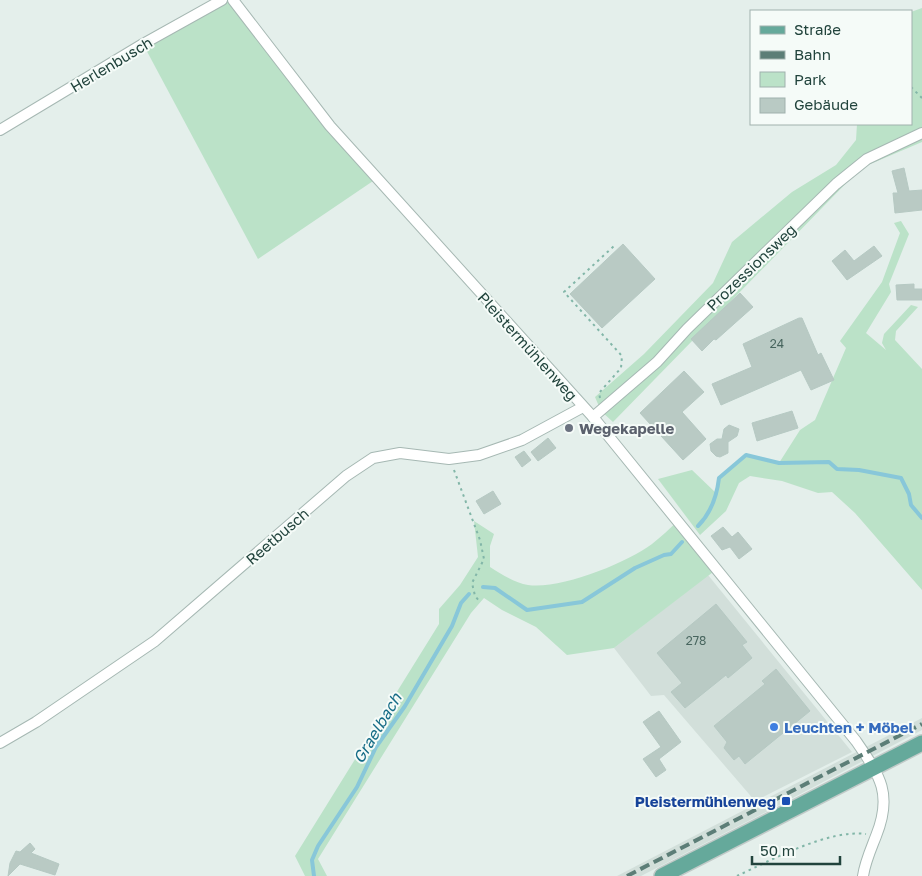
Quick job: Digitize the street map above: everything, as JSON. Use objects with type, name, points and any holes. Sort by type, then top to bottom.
[{"type":"main road","points":[[662,876],[922,743]]},
{"type":"street","name":"Herlenbusch","points":[[0,130],[143,44],[222,0]]},
{"type":"street","name":"Pleistermühlenweg","points":[[233,0],[330,126],[376,179],[583,407],[597,414],[856,741],[874,768],[884,788],[885,804],[876,836],[864,866],[863,876]]},
{"type":"street","name":"Prozessionsweg","points":[[597,414],[657,362],[682,335],[836,184],[866,159],[922,133]]},
{"type":"street","name":"Reetbusch","points":[[0,743],[36,722],[155,641],[346,476],[373,458],[400,453],[449,459],[479,455],[522,440],[583,407]]},
{"type":"path","points":[[912,88],[922,98]]},
{"type":"path","points":[[597,414],[599,393],[621,368],[622,356],[564,292],[614,246]]},
{"type":"path","points":[[449,459],[480,540],[484,559],[472,583],[475,596],[480,602]]},
{"type":"path","points":[[738,876],[817,842],[864,833],[876,836]]},
{"type":"shaded area","points":[[708,575],[852,752],[755,801],[664,695],[651,696],[614,648]]},
{"type":"shaded area","points":[[922,718],[922,730],[768,811],[641,876],[617,876]]},
{"type":"green space","points":[[222,0],[233,0],[376,179],[258,259],[143,44]]},
{"type":"green space","points":[[922,8],[922,142],[861,168],[613,422],[601,411],[595,397],[644,354],[713,283],[732,242],[792,192],[836,165],[856,140],[857,125],[912,125],[912,12]]},
{"type":"green space","points":[[901,221],[909,234],[889,284],[891,292],[866,333],[886,350],[882,343],[884,334],[911,305],[918,307],[896,331],[895,340],[922,369],[922,590],[855,513],[832,492],[818,493],[782,481],[750,476],[739,483],[726,511],[700,535],[658,479],[692,470],[716,493],[719,478],[746,455],[779,463],[800,430],[815,420],[846,348],[840,341],[882,282],[900,233],[894,223]]},
{"type":"green space","points":[[474,521],[494,534],[490,546],[490,567],[513,580],[528,585],[557,583],[610,567],[652,544],[678,521],[717,569],[614,648],[567,655],[536,627],[502,610],[484,598],[471,613],[318,859],[327,876],[305,876],[295,856],[439,624],[439,609],[460,585],[478,557]]},
{"type":"building","points":[[904,168],[909,191],[922,190],[922,210],[895,213],[893,193],[898,193],[892,171]]},
{"type":"building","points":[[623,244],[655,279],[602,328],[570,294]]},
{"type":"building","points":[[874,246],[882,256],[847,280],[832,261],[845,250],[854,261]]},
{"type":"building","points":[[914,284],[914,289],[922,289],[922,300],[897,300],[896,285]]},
{"type":"building","points":[[740,293],[753,307],[702,351],[691,339]]},
{"type":"building","points":[[802,318],[818,355],[821,353],[834,380],[811,390],[801,370],[721,405],[712,384],[752,367],[743,344]]},
{"type":"building","points":[[684,371],[704,392],[682,412],[706,439],[683,460],[640,413]]},
{"type":"building","points":[[792,411],[798,428],[757,441],[752,423]]},
{"type":"building","points":[[729,425],[739,429],[737,436],[728,442],[728,453],[720,457],[716,456],[711,451],[710,444],[717,439],[722,439],[724,429]]},
{"type":"building","points":[[548,438],[556,448],[538,461],[531,452]]},
{"type":"building","points":[[524,451],[531,460],[522,467],[515,457]]},
{"type":"building","points":[[493,491],[501,504],[484,514],[476,501]]},
{"type":"building","points":[[723,527],[732,537],[738,532],[752,549],[739,559],[730,547],[722,550],[711,536]]},
{"type":"building","points":[[716,604],[747,642],[742,645],[752,658],[728,678],[726,675],[685,708],[671,692],[682,683],[657,653]]},
{"type":"building","points":[[776,669],[810,711],[745,764],[739,756],[734,760],[724,748],[727,742],[714,726],[765,684],[762,681]]},
{"type":"building","points":[[659,711],[681,742],[659,759],[666,770],[656,777],[643,759],[661,747],[643,722]]},
{"type":"building","points":[[30,843],[35,849],[31,853],[59,864],[55,875],[20,864],[8,876],[10,863],[16,851],[20,852]]},
{"type":"waterway","name":"Graelbach","points":[[698,526],[713,504],[719,478],[746,455],[779,463],[829,462],[837,469],[859,470],[901,478],[909,494],[911,505],[922,518]]},
{"type":"waterway","name":"Graelbach","points":[[483,587],[495,588],[527,610],[582,602],[635,568],[664,555],[671,554],[682,542]]},
{"type":"waterway","name":"Graelbach","points":[[314,876],[312,860],[318,846],[357,787],[376,747],[405,706],[452,626],[461,603],[469,594]]},
{"type":"railway","points":[[627,876],[922,724]]},
{"type":"place","name":"Wegekapelle","points":[[569,428]]},
{"type":"place","name":"Leuchten + Möbel","points":[[774,727]]},
{"type":"place","name":"Pleistermühlenweg","points":[[786,801]]}]
